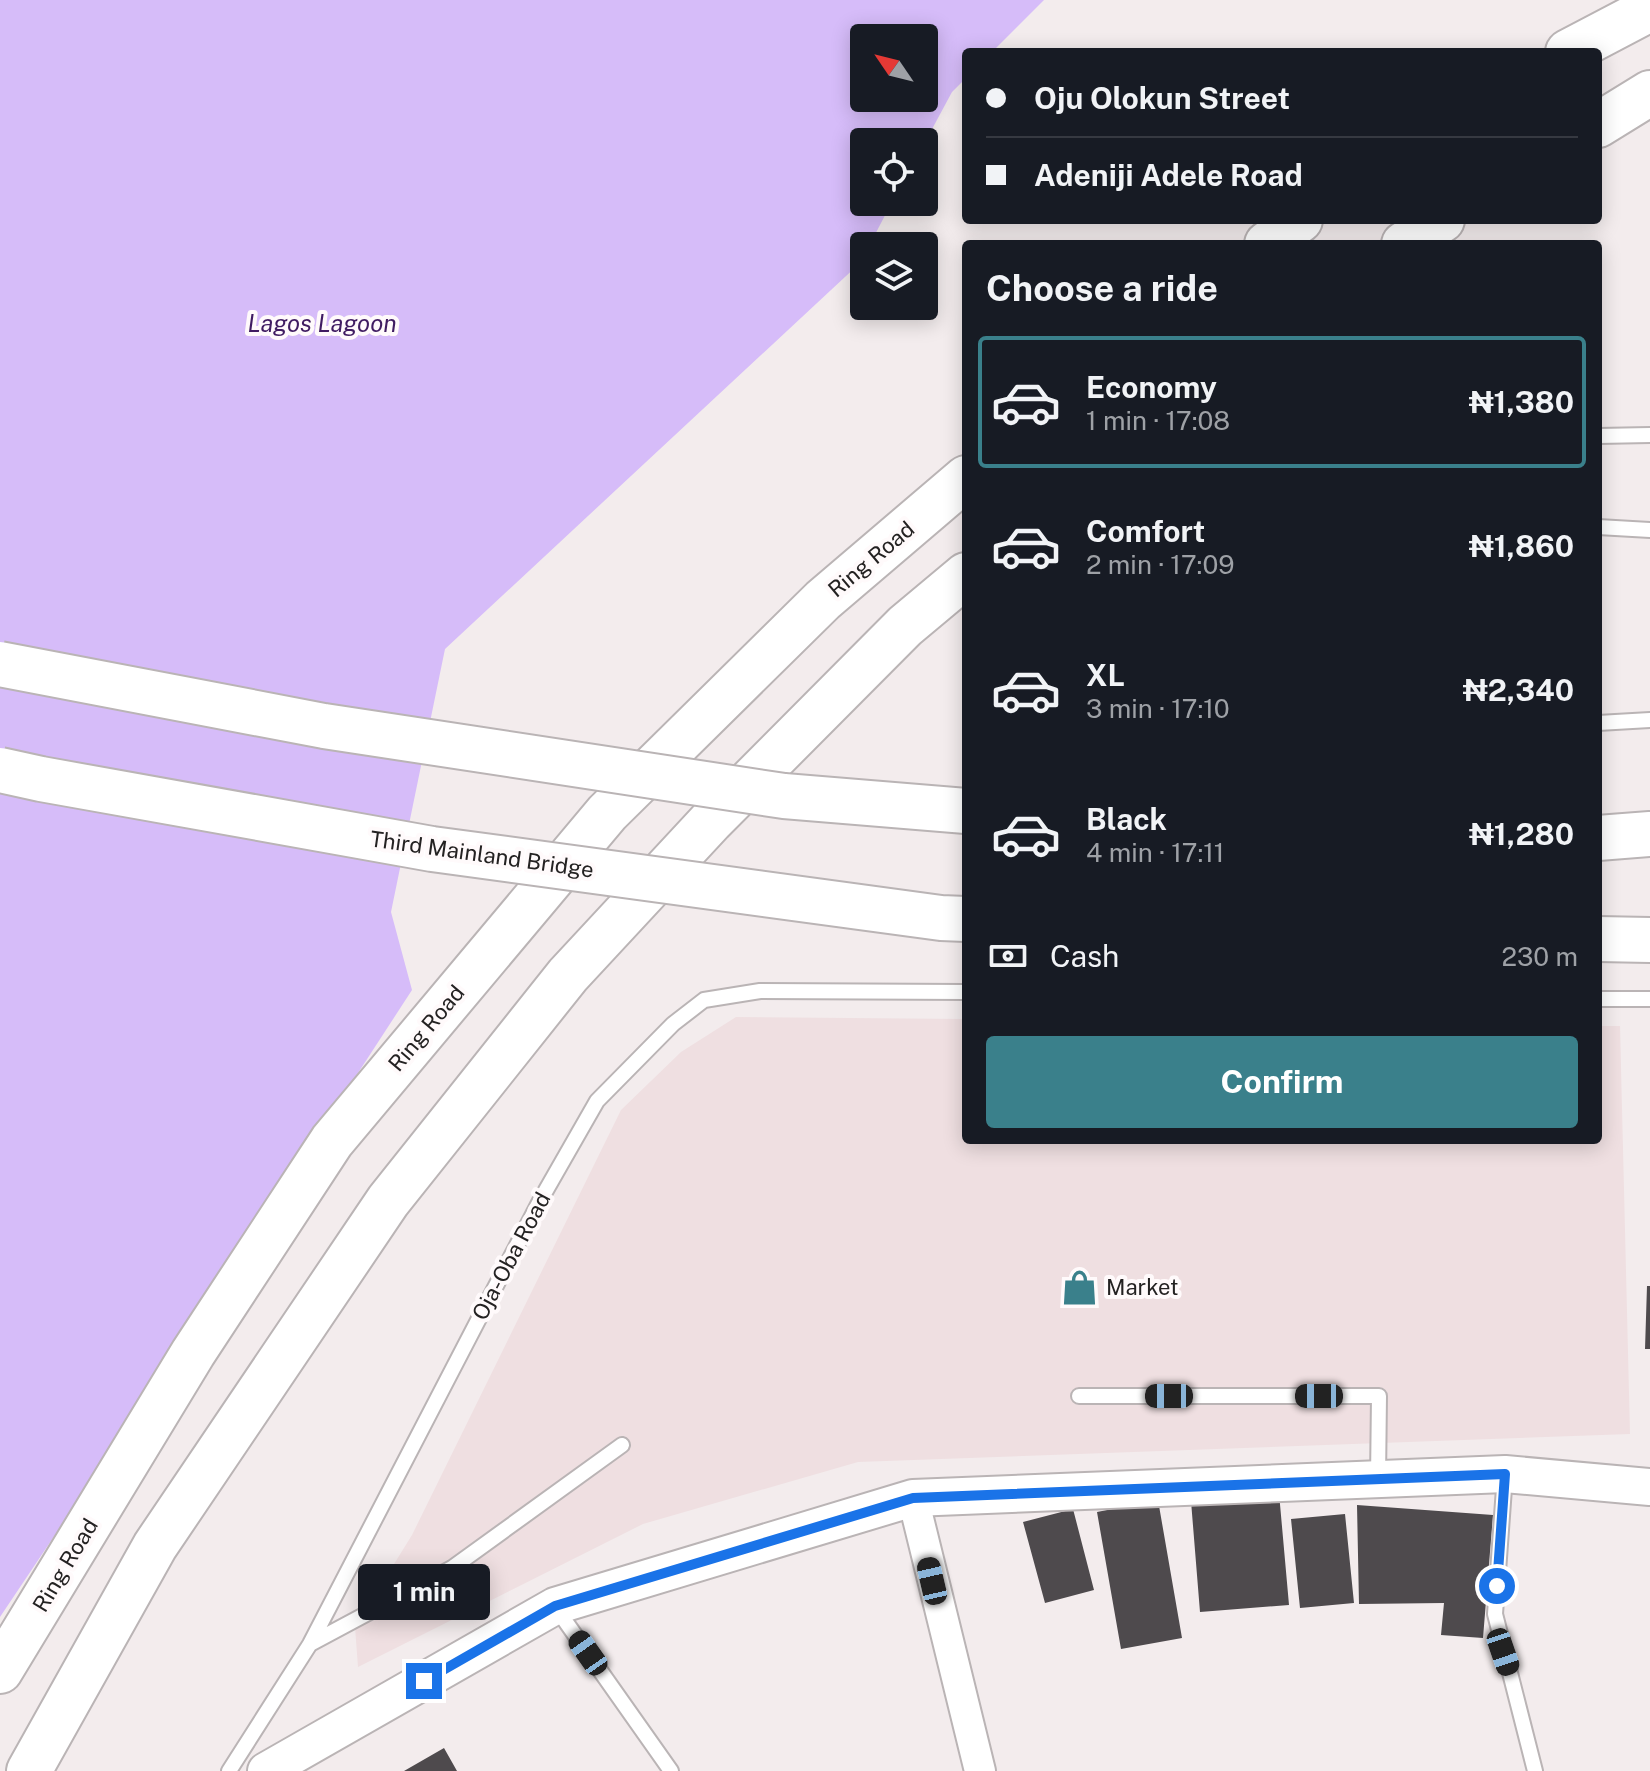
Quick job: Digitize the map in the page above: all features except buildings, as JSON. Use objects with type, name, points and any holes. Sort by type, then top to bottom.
[{"type":"main road","points":[[1576,48],[1650,9]]},
{"type":"main road","points":[[1602,123],[1650,93]]},
{"type":"main road","points":[[1272,240],[1294,224]]},
{"type":"main road","points":[[1410,240],[1436,224]]},
{"type":"main road","name":"Ring Road","points":[[0,1671],[193,1353],[332,1141],[607,813],[823,600],[962,481]]},
{"type":"main road","points":[[29,1771],[155,1546],[388,1201],[568,975],[721,810],[905,626],[962,578]]},
{"type":"main road","points":[[0,664],[324,726],[769,794],[962,811]]},
{"type":"main road","name":"Third Mainland Bridge","points":[[0,770],[432,849],[962,919]]},
{"type":"main road","points":[[1602,838],[1650,834]]},
{"type":"main road","points":[[1602,939],[1650,940]]},
{"type":"street","points":[[266,1771],[555,1606],[913,1498],[1505,1474],[1650,1487]]},
{"type":"street","points":[[913,1498],[980,1771]]},
{"type":"lane","points":[[1602,436],[1650,435]]},
{"type":"lane","points":[[1602,527],[1650,530]]},
{"type":"lane","points":[[1602,723],[1650,720]]},
{"type":"lane","name":"Oja-Oba Road","points":[[229,1771],[310,1644],[541,1199],[597,1101],[673,1024],[704,1000],[760,991],[962,992]]},
{"type":"lane","points":[[1602,999],[1650,999]]},
{"type":"lane","points":[[1079,1396],[1379,1396],[1378,1479]]},
{"type":"lane","points":[[310,1644],[452,1568],[622,1445]]},
{"type":"lane","points":[[1505,1474],[1495,1614],[1535,1771]]},
{"type":"lane","points":[[555,1606],[671,1771]]},
{"type":"shaded area","name":"Market","points":[[736,1017],[962,1019],[962,1144],[1602,1144],[1602,1026],[1620,1026],[1630,1434],[858,1462],[643,1524],[358,1667],[355,1627],[412,1535],[621,1110],[681,1052]]},
{"type":"water","name":"Lagos Lagoon","points":[[0,0],[1044,0],[996,48],[962,48],[962,82],[952,92],[933,128],[850,128],[850,216],[885,216],[876,232],[850,232],[850,272],[445,649],[391,912],[412,990],[0,1617]]},
{"type":"place","name":"Market","points":[[1080,1287]]},
{"type":"route","points":[[424,1681],[555,1606],[913,1498],[1505,1474],[1497,1586]]}]
